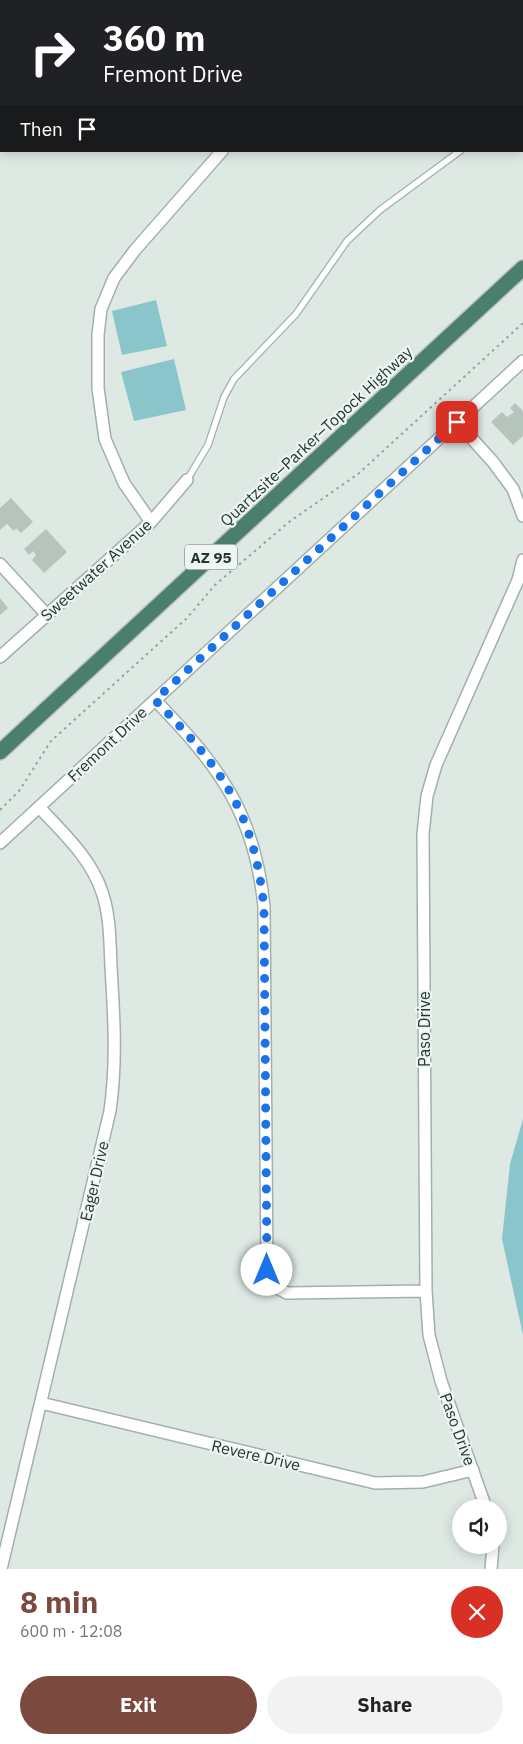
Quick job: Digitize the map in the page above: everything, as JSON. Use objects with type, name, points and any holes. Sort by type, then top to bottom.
[{"type":"highway","name":"Quartzsite–Parker–Topock Highway","points":[[0,752],[523,268]]},
{"type":"street","points":[[150,522],[124,483],[105,439],[98,388],[98,335],[101,309],[114,278],[135,250],[221,152]]},
{"type":"street","name":"Fremont Drive","points":[[0,843],[523,361]]},
{"type":"street","points":[[457,422],[493,462],[513,489],[523,516]]},
{"type":"street","name":"Sweetwater Avenue","points":[[0,657],[150,522],[188,480]]},
{"type":"street","name":"Paso Drive","points":[[483,1499],[435,1360],[429,1335],[426,1290],[423,834],[427,796],[436,764],[518,580],[523,560]]},
{"type":"street","points":[[0,564],[46,614]]},
{"type":"street","points":[[155,700],[195,741],[218,772],[237,803],[249,832],[262,878],[264,908],[267,1270],[273,1286],[287,1293],[426,1290]]},
{"type":"street","name":"Eager Drive","points":[[1,1569],[110,1111],[115,1077],[116,1048],[109,925],[102,891],[75,846],[39,806]]},
{"type":"street","name":"Revere Drive","points":[[41,1403],[375,1483],[424,1482],[473,1470]]},
{"type":"street","points":[[491,1569],[492,1554]]},
{"type":"lane","points":[[188,480],[208,445],[224,397],[234,380],[296,314],[347,241],[380,210],[459,152]]},
{"type":"path","points":[[0,810],[19,791],[51,741],[187,618],[215,585],[289,522],[358,474],[523,323]]},
{"type":"water","points":[[156,300],[167,346],[122,355],[112,311]]},
{"type":"water","points":[[174,359],[186,410],[134,421],[121,372]]},
{"type":"water","points":[[523,1119],[523,1335],[502,1239],[510,1164]]},
{"type":"building","points":[[515,403],[523,411],[523,436],[513,445],[491,422],[502,412],[507,417],[514,412],[510,408]]},
{"type":"building","points":[[11,498],[33,522],[21,533],[16,528],[14,531],[7,524],[0,530],[0,508]]},
{"type":"building","points":[[46,529],[67,552],[44,573],[32,560],[36,555],[33,551],[29,555],[24,549]]},
{"type":"building","points":[[0,598],[8,608],[0,615]]},
{"type":"route","points":[[267,1270],[264,908],[262,878],[257,855],[237,803],[218,772],[195,741],[155,700],[457,422]]}]
